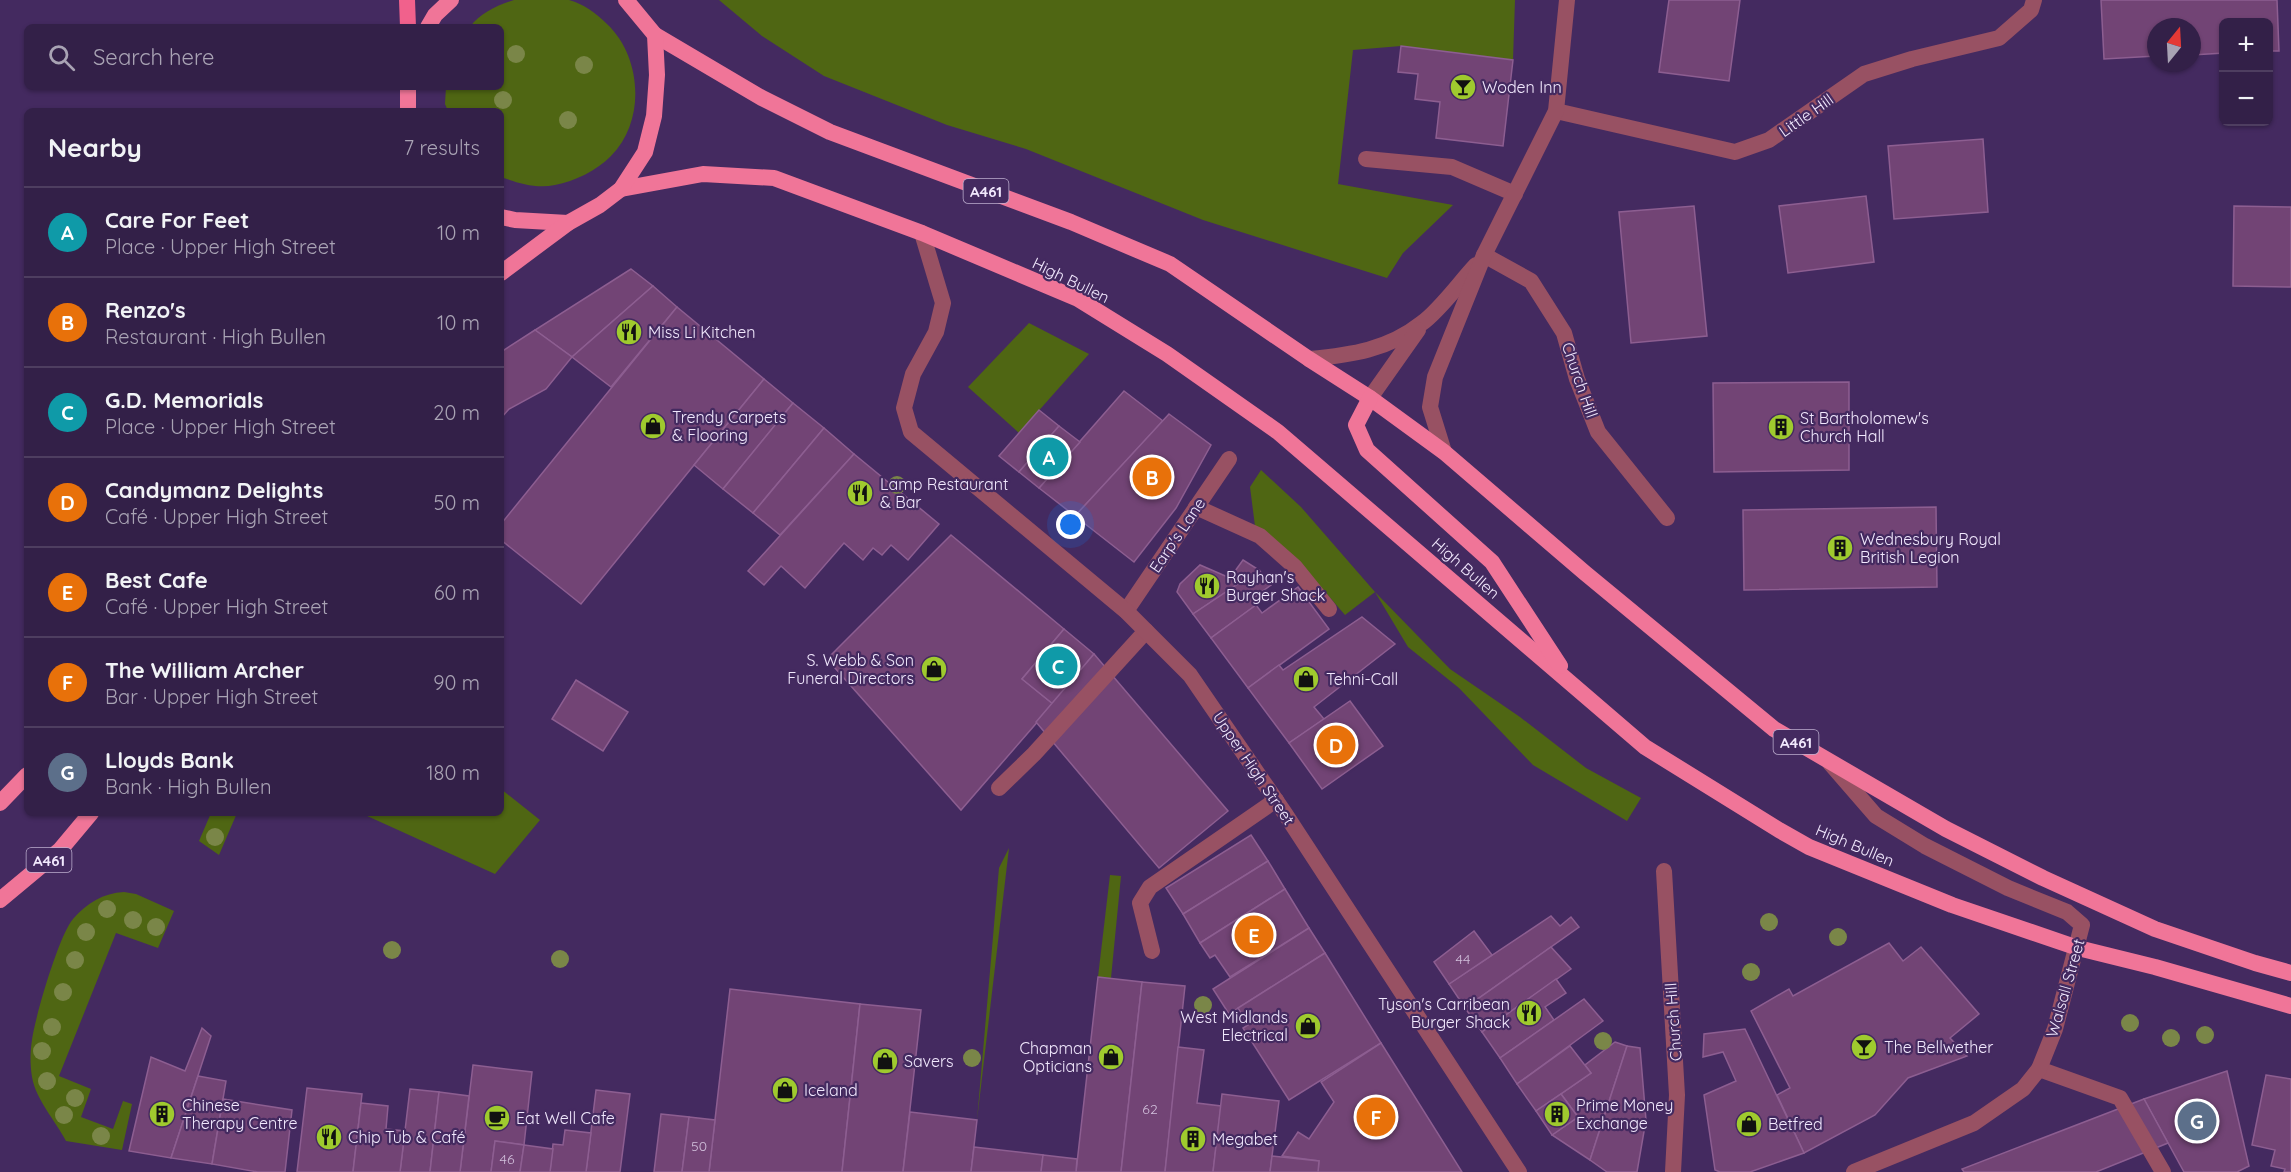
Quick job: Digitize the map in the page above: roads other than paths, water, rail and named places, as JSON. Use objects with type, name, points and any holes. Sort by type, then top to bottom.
[{"type":"highway","points":[[430,24],[435,15],[451,0]]},
{"type":"highway","name":"A461","points":[[626,0],[655,35],[762,98],[830,132],[1071,222],[1170,264],[1370,398],[1444,452],[1585,573],[1766,722],[1946,830],[2043,878],[2156,929],[2291,973]]},
{"type":"highway","points":[[504,271],[568,223],[600,205],[621,189],[645,152],[654,116],[657,75],[655,35]]},
{"type":"highway","points":[[408,90],[408,108]]},
{"type":"highway","name":"High Bullen","points":[[621,189],[703,174],[774,178],[922,233],[1078,299],[1175,359],[1278,432],[1646,747],[1745,810],[1809,847],[1952,905],[2078,948],[2156,967],[2291,1006]]},
{"type":"highway","points":[[504,218],[568,223]]},
{"type":"highway","points":[[1370,398],[1356,425],[1367,450],[1492,562],[1572,685]]},
{"type":"highway","points":[[0,803],[24,778]]},
{"type":"highway","name":"A461","points":[[0,900],[60,850],[88,816]]},
{"type":"main road","points":[[406,0],[408,24]]},
{"type":"street","points":[[1444,452],[1430,407],[1435,377],[1484,255],[1556,111],[1567,0]]},
{"type":"street","name":"Little Hill","points":[[1556,111],[1735,152],[1769,140],[1864,74],[1912,59],[1999,38],[2031,10],[2034,0]]},
{"type":"street","points":[[1366,159],[1452,167],[1515,194]]},
{"type":"street","name":"Upper High Street","points":[[922,233],[943,303],[936,332],[913,374],[904,408],[911,432],[1126,611],[1190,675],[1276,800],[1519,1172]]},
{"type":"street","points":[[1370,398],[1424,322],[1484,255]]},
{"type":"street","name":"Church Hill","points":[[1484,255],[1531,281],[1564,333],[1577,379],[1598,432],[1667,518]]},
{"type":"street","points":[[1309,359],[1354,354],[1395,341],[1424,322]]},
{"type":"street","name":"Earp's Lane","points":[[1126,611],[1228,459]]},
{"type":"street","points":[[1196,507],[1260,536],[1295,567],[1329,609]]},
{"type":"street","points":[[999,788],[1146,631]]},
{"type":"street","name":"Walsall Street","points":[[1828,760],[1876,816],[1925,846],[2008,888],[2067,912],[2082,925],[2078,948],[2055,1029],[2039,1069],[2023,1089],[1974,1123],[1854,1172]]},
{"type":"street","points":[[1152,951],[1140,903],[1150,887],[1276,800]]},
{"type":"street","name":"Church Hill","points":[[1664,871],[1677,1095],[1673,1172]]},
{"type":"street","points":[[2039,1069],[2120,1098],[2163,1172]]},
{"type":"place","name":"Woden Inn","points":[[1463,87]]},
{"type":"place","name":"Miss Li Kitchen","points":[[629,332]]},
{"type":"place","name":"Trendy Carpets & Flooring","points":[[653,426]]},
{"type":"place","name":"St Bartholomew's Church Hall","points":[[1781,427]]},
{"type":"place","name":"Care For Feet","points":[[1049,457]]},
{"type":"place","name":"Renzo's","points":[[1152,477]]},
{"type":"place","name":"Lamp Restaurant & Bar","points":[[860,493]]},
{"type":"place","name":"Wednesbury Royal British Legion","points":[[1840,548]]},
{"type":"place","name":"Rayhan's Burger Shack","points":[[1207,586]]},
{"type":"place","name":"G.D. Memorials","points":[[1058,666]]},
{"type":"place","name":"S. Webb & Son Funeral Directors","points":[[934,669]]},
{"type":"place","name":"Tehni-Call","points":[[1306,679]]},
{"type":"place","name":"Candymanz Delights","points":[[1336,745]]},
{"type":"place","name":"Best Cafe","points":[[1254,935]]},
{"type":"place","name":"Tyson's Carribean Burger Shack","points":[[1529,1013]]},
{"type":"place","name":"West Midlands Electrical","points":[[1308,1026]]},
{"type":"place","name":"The Bellwether","points":[[1864,1047]]},
{"type":"place","name":"Chapman Opticians","points":[[1111,1057]]},
{"type":"place","name":"Savers","points":[[885,1061]]},
{"type":"place","name":"Iceland","points":[[785,1090]]},
{"type":"place","name":"Chinese Therapy Centre","points":[[162,1114]]},
{"type":"place","name":"Prime Money Exchange","points":[[1557,1114]]},
{"type":"place","name":"The William Archer","points":[[1376,1117]]},
{"type":"place","name":"Eat Well Cafe","points":[[497,1118]]},
{"type":"place","name":"Lloyds Bank","points":[[2197,1121]]},
{"type":"place","name":"Betfred","points":[[1749,1124]]},
{"type":"place","name":"Chip Tub & Café","points":[[329,1137]]},
{"type":"place","name":"Megabet","points":[[1193,1139]]}]
